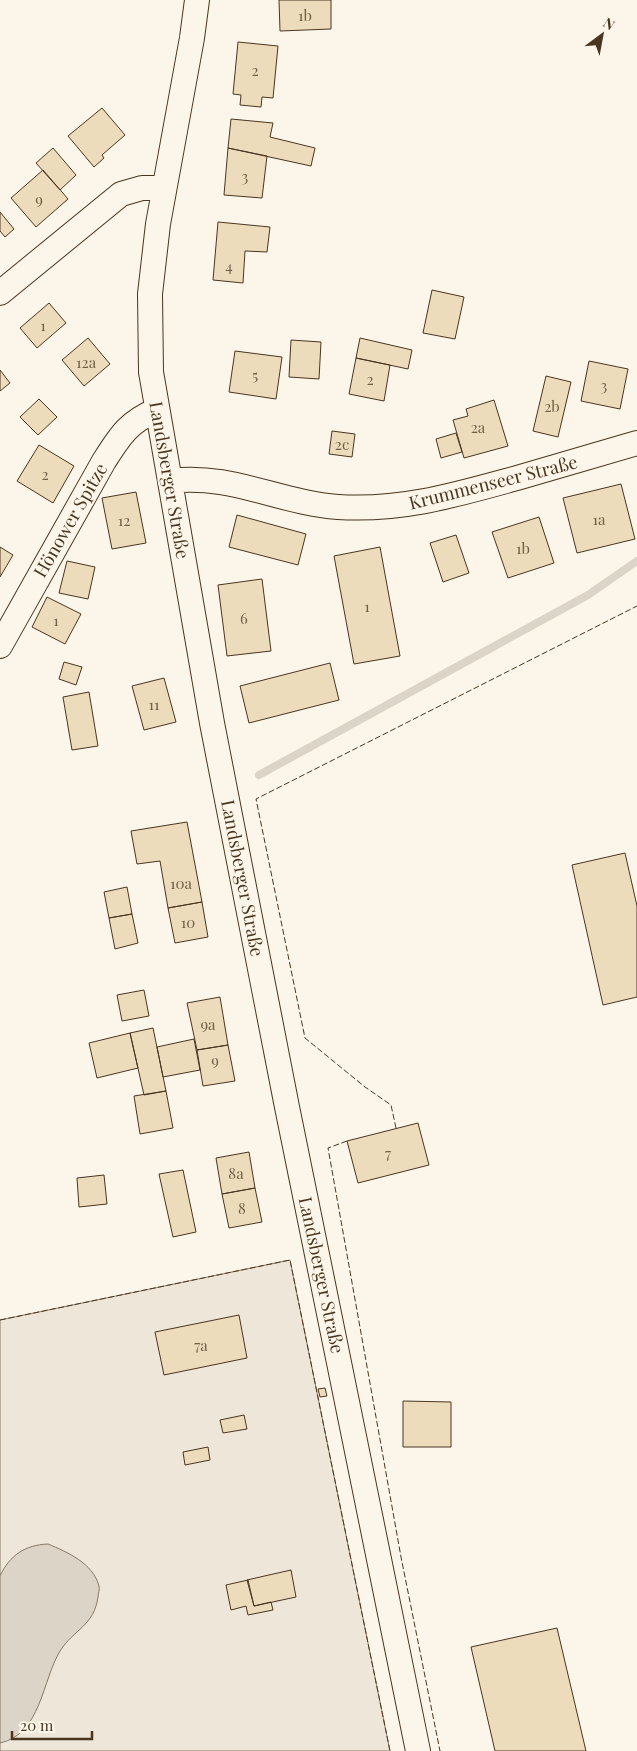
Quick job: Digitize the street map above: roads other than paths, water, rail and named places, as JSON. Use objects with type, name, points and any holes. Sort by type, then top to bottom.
[{"type":"street","name":"Landsberger Straße","points":[[196,0],[189,55],[163,188],[150,294],[151,372],[212,723],[287,1107],[418,1751]]},
{"type":"street","points":[[0,294],[122,194],[142,188],[163,188]]},
{"type":"street","name":"Hönower Spitze","points":[[0,646],[104,461],[122,433],[133,422],[157,410]]},
{"type":"street","name":"Krummenseer Straße","points":[[170,481],[208,479],[328,505],[387,508],[449,497],[637,443]]},
{"type":"waterway","points":[[259,775],[588,595],[637,561]]}]
